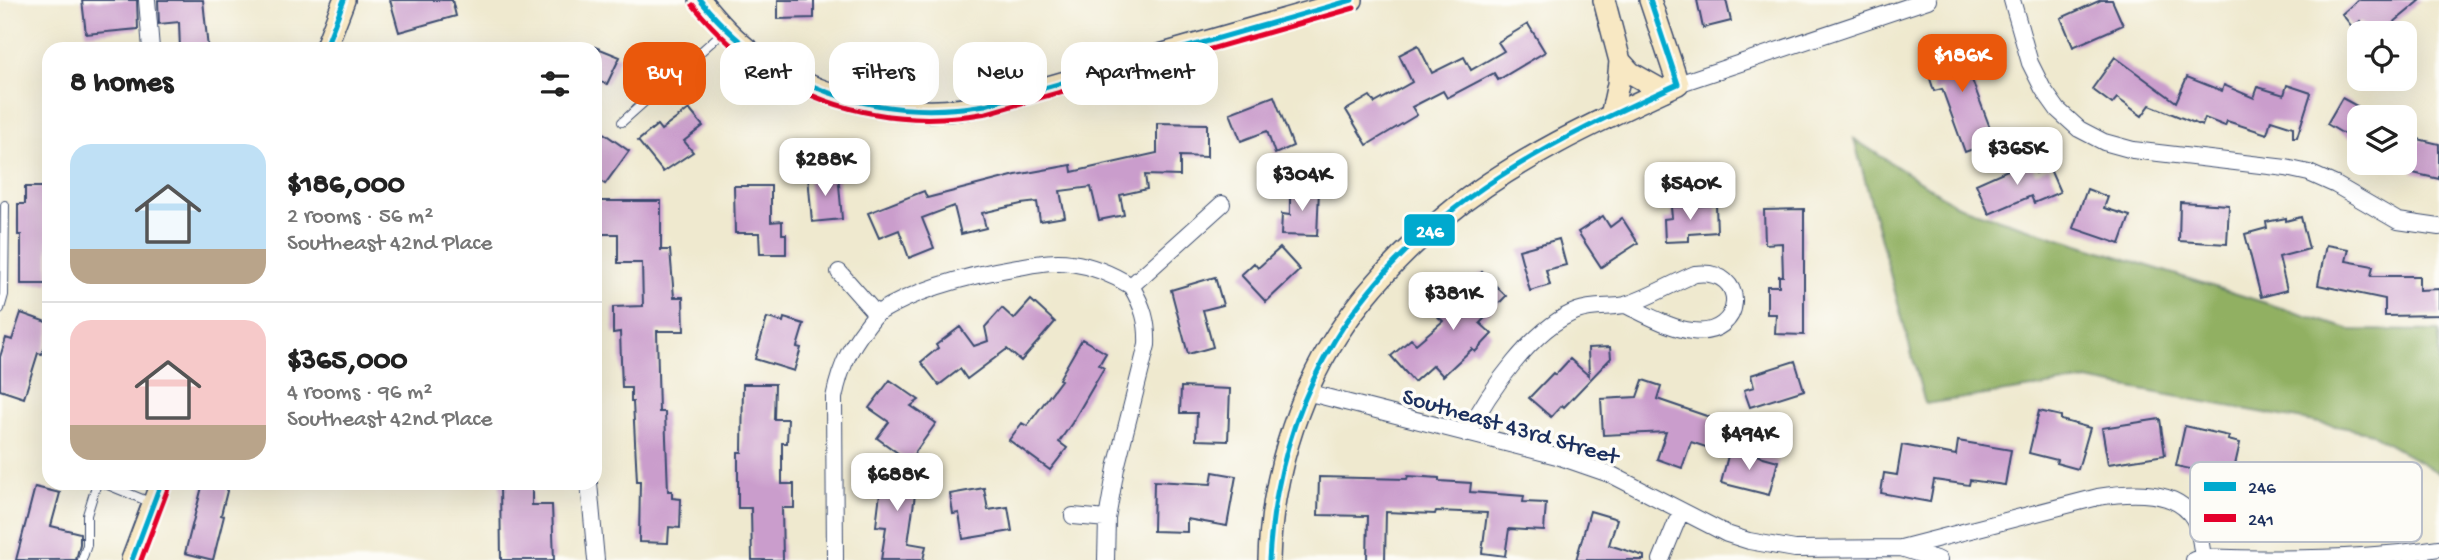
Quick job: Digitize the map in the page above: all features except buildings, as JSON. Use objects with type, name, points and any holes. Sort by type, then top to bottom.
[{"type":"street","points":[[147,0],[150,42]]},
{"type":"street","points":[[328,42],[344,0]]},
{"type":"street","points":[[700,0],[725,30],[752,53],[783,73],[854,100],[923,112],[957,111],[1352,0]]},
{"type":"street","points":[[1604,0],[1620,61],[1611,116]]},
{"type":"street","points":[[1650,0],[1670,88]]},
{"type":"street","points":[[1269,560],[1274,500],[1285,454],[1306,392],[1337,335],[1368,294],[1410,248],[1449,213],[1489,184],[1611,116],[1670,88],[1928,0]]},
{"type":"street","points":[[2012,0],[2029,63],[2058,110],[2079,129],[2104,142],[2133,150],[2309,173],[2336,185],[2398,221],[2439,227]]},
{"type":"street","points":[[1620,61],[1632,73],[1670,88]]},
{"type":"street","points":[[1131,286],[1222,204]]},
{"type":"street","points":[[835,560],[834,398],[845,358],[858,336],[876,314],[899,300],[977,274],[1047,262],[1089,266],[1108,272],[1131,286],[1142,305],[1147,326],[1147,345],[1116,468],[1107,519],[1106,560]]},
{"type":"street","points":[[839,272],[876,314]]},
{"type":"street","points":[[1466,433],[1494,387],[1537,338],[1557,320],[1578,310],[1625,305],[1695,274],[1704,273],[1714,274],[1727,281],[1732,289],[1735,306],[1720,327],[1711,331],[1692,331],[1674,327],[1625,305]]},
{"type":"street","name":"Southeast 43rd Street","points":[[1306,392],[1558,456],[1612,475],[1727,534],[1772,546],[1811,550],[1901,548],[2098,497],[2123,493],[2169,498],[2186,508],[2190,514]]},
{"type":"street","points":[[590,490],[596,560]]},
{"type":"street","points":[[132,560],[157,493]]},
{"type":"street","points":[[1661,560],[1681,511]]},
{"type":"street","points":[[1073,516],[1107,519]]},
{"type":"street","name":"Southeast 43rd Street","points":[[1901,548],[1939,560]]},
{"type":"street","name":"Southeast 43rd Street","points":[[2199,558],[2350,558],[2439,548]]},
{"type":"lane","points":[[622,122],[725,30]]},
{"type":"lane","points":[[0,309],[4,295],[5,205]]},
{"type":"lane","points":[[82,560],[87,545],[87,515],[95,490]]},
{"type":"green space","points":[[1854,139],[1958,206],[2351,330],[2439,331],[2439,473],[2368,432],[2087,380],[1925,404]]},
{"type":"transit line","name":"246","points":[[328,42],[344,0]]},
{"type":"transit line","name":"246","points":[[700,0],[728,31],[759,56],[792,77],[865,103],[904,109],[985,105],[1352,0]]},
{"type":"transit line","name":"246","points":[[1269,560],[1276,499],[1289,442],[1309,389],[1335,339],[1367,294],[1405,251],[1449,213],[1499,177],[1565,139],[1678,84],[1650,0]]},
{"type":"transit line","name":"241","points":[[693,5],[722,37],[754,63],[788,84],[825,101],[864,112],[945,118],[987,113],[1354,8]]},
{"type":"transit line","name":"246","points":[[132,560],[158,490]]},
{"type":"transit line","name":"241","points":[[141,560],[167,490]]}]
